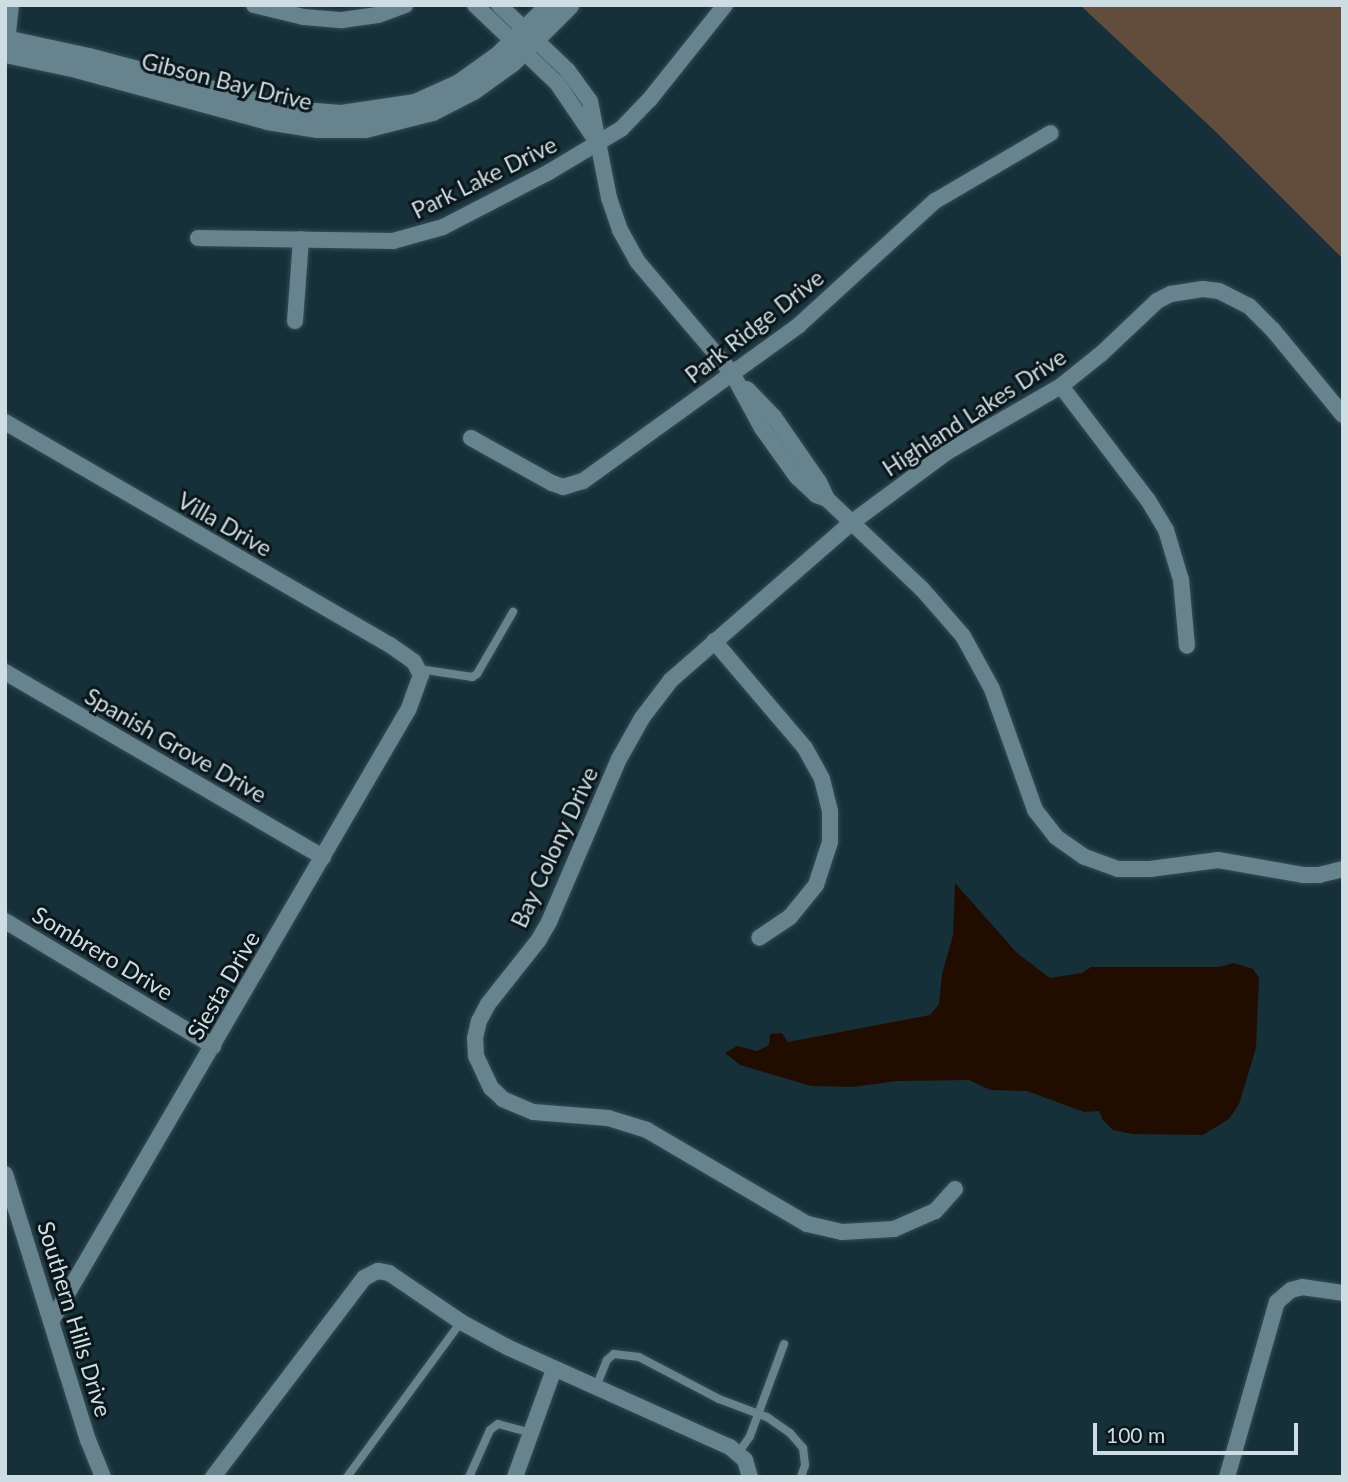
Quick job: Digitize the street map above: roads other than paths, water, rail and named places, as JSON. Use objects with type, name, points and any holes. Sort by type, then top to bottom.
[{"type":"street","points":[[6,48],[11,5]]},
{"type":"street","points":[[254,5],[304,17],[342,20],[378,15],[405,5]]},
{"type":"street","points":[[475,5],[525,40]]},
{"type":"street","points":[[499,5],[568,97],[598,144],[609,198],[628,246],[648,275],[683,312],[732,373],[774,417],[787,449],[820,482],[827,499],[922,589],[963,636],[992,689],[1035,810],[1056,838],[1070,849],[1101,864],[1134,870],[1219,860],[1303,875],[1343,869]]},
{"type":"street","name":"Gibson Bay Drive","points":[[6,48],[267,120],[341,129],[388,125],[432,111],[493,77],[525,40],[549,5]]},
{"type":"street","name":"Gibson Bay Drive","points":[[525,40],[569,5]]},
{"type":"street","name":"Park Lake Drive","points":[[198,238],[393,241],[427,233],[460,219],[598,144],[639,113],[725,5]]},
{"type":"street","name":"Park Ridge Drive","points":[[471,438],[552,483],[573,486],[799,325],[935,201],[1051,133]]},
{"type":"street","points":[[295,321],[301,239]]},
{"type":"street","name":"Highland Lakes Drive","points":[[850,523],[947,452],[1061,386],[1101,354],[1157,301],[1171,294],[1203,289],[1234,297],[1262,317],[1343,415]]},
{"type":"street","points":[[1061,386],[1148,500],[1166,530],[1181,580],[1187,646]]},
{"type":"street","name":"Villa Drive","points":[[5,422],[390,645],[408,656],[419,669]]},
{"type":"street","name":"Bay Colony Drive","points":[[850,523],[714,641],[656,699],[630,739],[549,922],[488,1004],[479,1021],[475,1038],[482,1073],[491,1087],[517,1107],[533,1112],[608,1118],[646,1129],[790,1217],[824,1230],[860,1233],[908,1224],[935,1211],[955,1189]]},
{"type":"street","points":[[714,641],[804,748],[822,779],[831,811],[830,842],[816,885],[790,917],[760,938]]},
{"type":"street","name":"Siesta Drive","points":[[52,1320],[415,697],[421,675],[419,669]]},
{"type":"street","name":"Spanish Grove Drive","points":[[5,672],[323,857]]},
{"type":"street","name":"Sombrero Drive","points":[[5,921],[213,1046]]},
{"type":"street","name":"Southern Hills Drive","points":[[5,1174],[88,1440],[103,1477]]},
{"type":"street","points":[[213,1477],[364,1278],[373,1272],[384,1271],[406,1283],[461,1322],[554,1369],[739,1452],[748,1465],[750,1477]]},
{"type":"street","points":[[1227,1477],[1277,1302],[1291,1290],[1302,1287],[1343,1293]]},
{"type":"street","points":[[515,1477],[554,1369]]},
{"type":"lane","points":[[419,669],[472,677],[477,674],[513,612]]},
{"type":"lane","points":[[346,1477],[461,1322]]},
{"type":"lane","points":[[739,1452],[750,1436],[756,1412],[783,1344]]},
{"type":"lane","points":[[595,1388],[607,1360],[614,1353],[625,1353],[719,1399],[756,1412],[790,1433],[803,1448],[805,1465],[801,1477]]},
{"type":"lane","points":[[469,1477],[491,1430],[498,1423],[531,1433]]}]
